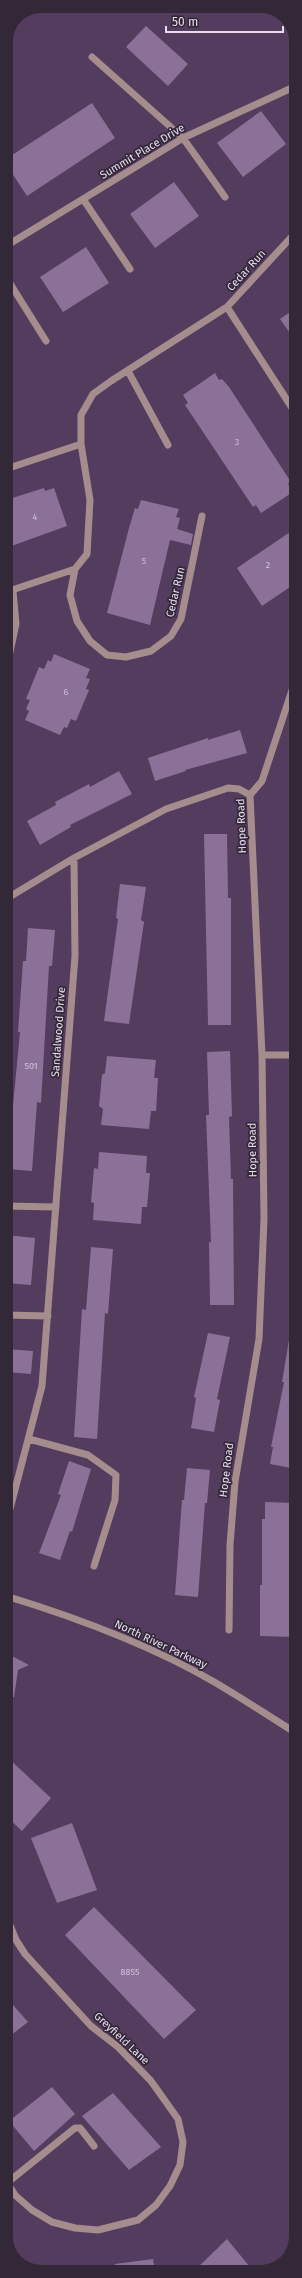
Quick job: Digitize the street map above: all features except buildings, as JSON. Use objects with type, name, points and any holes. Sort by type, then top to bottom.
[{"type":"street","points":[[92,57],[183,138],[225,197]]},
{"type":"street","name":"Summit Place Drive","points":[[13,240],[183,138],[289,89]]},
{"type":"street","points":[[83,199],[130,268]]},
{"type":"street","name":"Cedar Run","points":[[202,516],[182,619],[171,636],[151,650],[126,657],[107,655],[90,641],[77,621],[70,595],[75,569],[87,554],[90,500],[81,444],[81,415],[93,394],[227,307],[289,240]]},
{"type":"street","points":[[13,288],[46,341]]},
{"type":"street","points":[[227,307],[289,403]]},
{"type":"street","points":[[128,371],[168,445]]},
{"type":"street","points":[[13,467],[81,444]]},
{"type":"street","points":[[13,591],[75,569]]},
{"type":"street","points":[[13,610],[16,624],[13,638]]},
{"type":"street","name":"Hope Road","points":[[229,1630],[230,1546],[235,1482],[259,1339],[264,1219],[262,1055],[250,795],[262,781],[289,699]]},
{"type":"street","points":[[13,895],[74,858],[166,809],[228,788],[239,789],[250,795]]},
{"type":"street","name":"Sandalwood Drive","points":[[13,1498],[42,1386],[75,956],[74,858]]},
{"type":"street","points":[[262,1055],[289,1055]]},
{"type":"street","points":[[13,1206],[56,1207]]},
{"type":"street","points":[[13,1315],[48,1316]]},
{"type":"street","points":[[29,1439],[88,1455],[116,1475],[115,1500],[94,1566]]},
{"type":"street","name":"North River Parkway","points":[[13,1598],[104,1629],[160,1654],[216,1683],[289,1729]]},
{"type":"street","name":"Greyfield Lane","points":[[13,1932],[25,1954],[91,2026],[118,2047],[151,2081],[178,2119],[182,2142],[180,2165],[170,2186],[156,2205],[138,2220],[98,2230],[75,2228],[52,2222],[32,2210],[13,2192]]},
{"type":"street","points":[[13,2177],[75,2128],[80,2128],[94,2146]]}]
